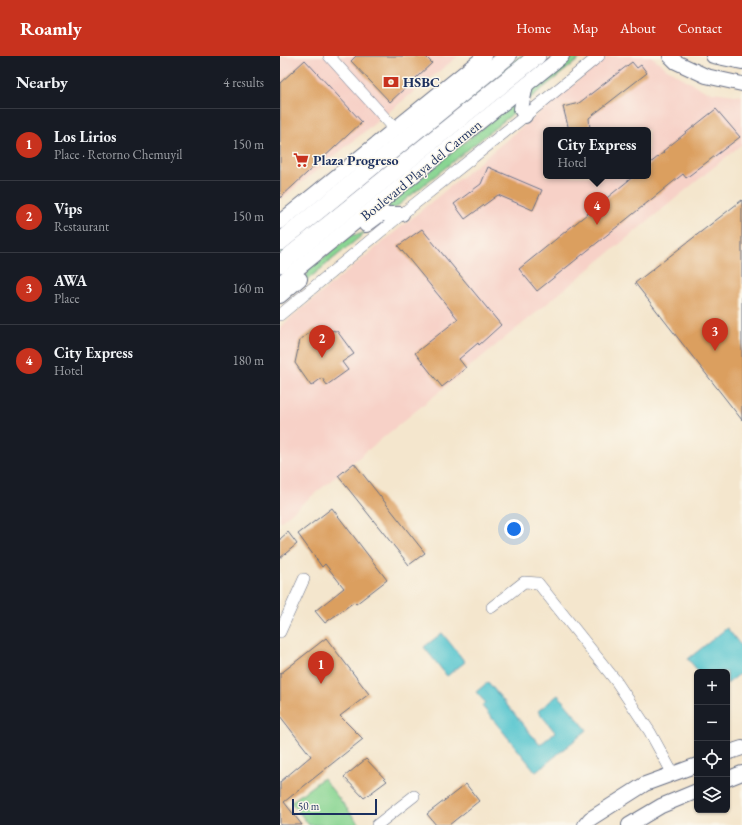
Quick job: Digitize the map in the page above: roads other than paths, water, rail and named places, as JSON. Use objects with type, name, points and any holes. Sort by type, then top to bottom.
[{"type":"highway","points":[[280,242],[508,56]]},
{"type":"highway","points":[[280,264],[537,56]]},
{"type":"main road","points":[[280,222],[485,56]]},
{"type":"main road","name":"Boulevard Playa del Carmen","points":[[280,283],[562,56]]},
{"type":"main road","points":[[670,56],[676,62],[706,76],[742,84]]},
{"type":"main road","points":[[713,56],[742,62]]},
{"type":"main road","points":[[525,116],[522,109],[526,85]]},
{"type":"main road","points":[[347,230],[363,228],[381,214],[402,214]]},
{"type":"main road","points":[[280,296],[302,277],[307,261]]},
{"type":"main road","points":[[730,753],[742,748]]},
{"type":"main road","points":[[585,825],[590,819],[645,784],[694,766]]},
{"type":"main road","points":[[730,778],[742,773]]},
{"type":"main road","points":[[629,825],[661,806],[694,792]]},
{"type":"street","points":[[329,56],[395,129]]},
{"type":"street","points":[[280,315],[402,214],[599,56]]},
{"type":"street","points":[[280,632],[304,579]]},
{"type":"street","points":[[492,607],[524,582],[538,583],[616,681],[650,732],[673,774]]},
{"type":"street","points":[[377,825],[391,821],[414,796]]},
{"type":"water","points":[[727,628],[742,647],[742,672],[730,682],[730,669],[696,669],[688,659]]},
{"type":"water","points":[[442,633],[465,662],[447,676],[424,647]]},
{"type":"water","points":[[488,682],[540,745],[555,732],[538,711],[558,695],[587,730],[536,772],[482,706],[485,702],[476,692]]},
{"type":"place","name":"HSBC","points":[[391,82]]},
{"type":"place","name":"Plaza Progreso","points":[[301,160]]},
{"type":"place","name":"City Express","points":[[597,225]]},
{"type":"place","name":"AWA","points":[[715,351]]},
{"type":"place","name":"Vips","points":[[322,358]]},
{"type":"place","name":"Los Lirios","points":[[321,684]]}]
